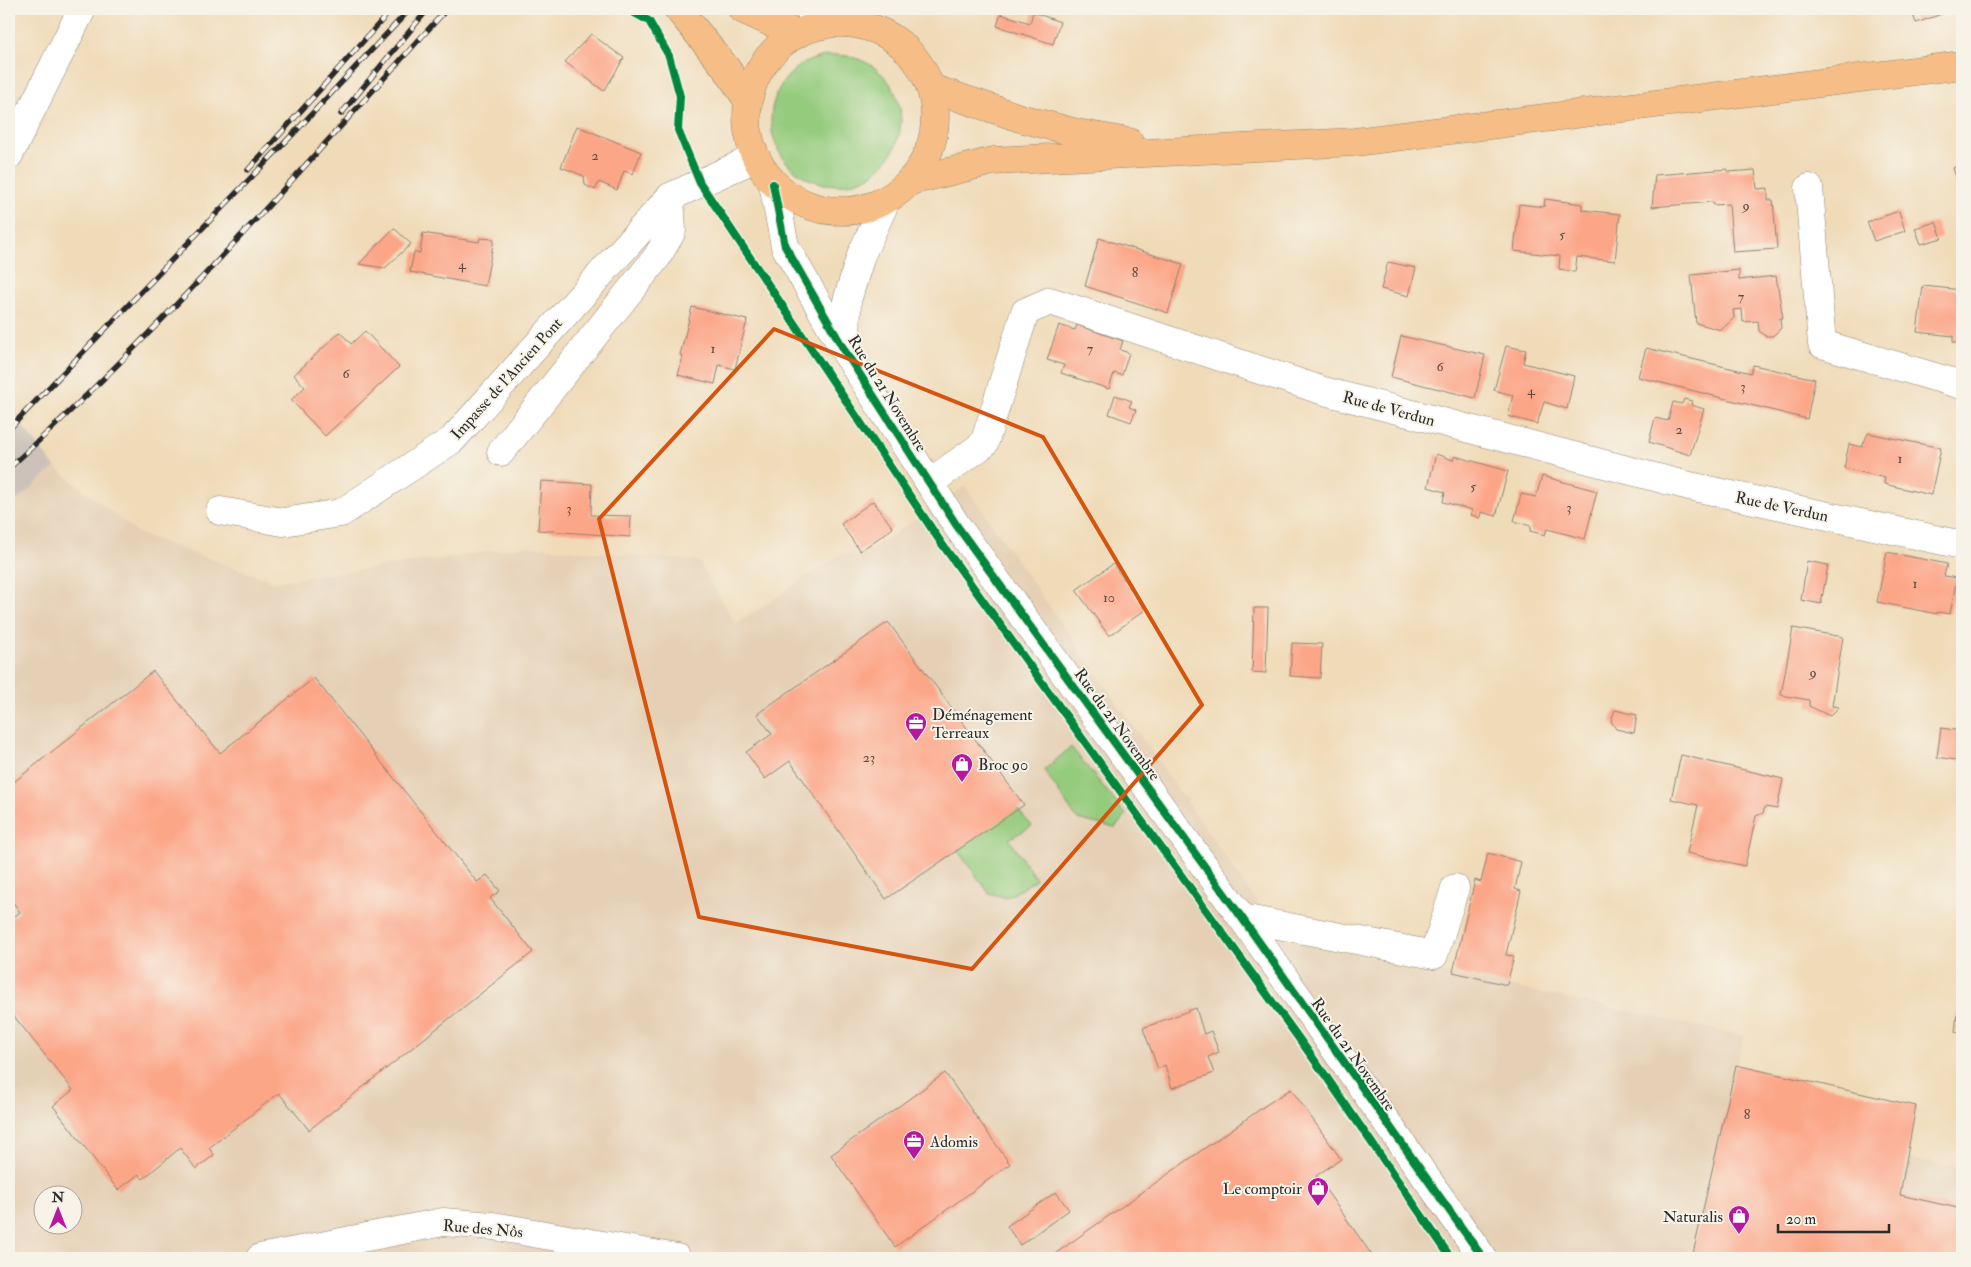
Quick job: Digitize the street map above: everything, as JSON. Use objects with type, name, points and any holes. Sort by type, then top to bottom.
[{"type":"main road","points":[[678,9],[726,68],[748,99]]},
{"type":"main road","points":[[742,9],[796,34]]},
{"type":"main road","points":[[816,17],[858,24],[894,39],[918,62],[932,88],[936,120],[932,145],[911,181],[886,201],[851,212],[812,208],[773,184],[755,158],[746,128],[748,99],[768,57],[796,34],[816,17]]},
{"type":"main road","points":[[911,181],[993,161],[1355,142],[1959,66]]},
{"type":"main road","points":[[932,88],[1020,118],[1077,133],[1178,150]]},
{"type":"street","points":[[9,154],[82,9]]},
{"type":"street","name":"Impasse de l'Ancien Pont","points":[[220,511],[283,522],[341,513],[452,440],[670,198],[755,158]]},
{"type":"street","name":"Rue du 21 Novembre","points":[[773,184],[785,246],[846,353],[957,526],[1242,918],[1483,1258]]},
{"type":"street","points":[[1809,188],[1822,344],[1962,385]]},
{"type":"street","points":[[501,452],[657,257],[672,231],[670,198]]},
{"type":"street","name":"Rue du 21 Novembre","points":[[846,353],[847,301],[860,255],[886,201]]},
{"type":"street","name":"Rue de Verdun","points":[[929,483],[984,444],[1024,312],[1050,300],[1324,391],[1685,485],[1962,544]]},
{"type":"street","points":[[1242,918],[1434,955],[1455,888]]},
{"type":"street","name":"Rue des Nôs","points":[[260,1258],[443,1222],[493,1226],[677,1258]]},
{"type":"highlighted area","points":[[774,329],[1043,437],[1202,705],[972,969],[699,917],[599,519]]},
{"type":"shaded area","points":[[9,410],[55,467],[9,508]]},
{"type":"shaded area","points":[[55,467],[138,533],[274,582],[527,546],[698,561],[736,624],[844,552],[858,558],[965,486],[1282,938],[1745,1036],[1736,1065],[1916,1106],[1908,1159],[1962,1167],[1962,1258],[9,1258],[9,509]]},
{"type":"green space","points":[[836,55],[849,56],[861,60],[882,74],[896,95],[900,107],[900,133],[896,145],[882,166],[861,180],[849,184],[836,185],[823,184],[811,180],[790,166],[776,145],[772,133],[771,120],[772,107],[776,95],[790,74],[811,60],[823,56]]},
{"type":"green space","points":[[1071,747],[1126,815],[1115,828],[1077,819],[1044,770]]},
{"type":"green space","points":[[1017,809],[1032,826],[1009,839],[1036,879],[1007,898],[989,893],[957,850]]},
{"type":"building","points":[[1911,9],[1953,9],[1953,10],[1916,23]]},
{"type":"building","points":[[1033,12],[1060,22],[1053,44],[997,26],[1001,14],[1030,23]]},
{"type":"building","points":[[591,34],[624,58],[604,91],[565,62]]},
{"type":"building","points":[[577,126],[641,152],[633,174],[624,171],[617,190],[599,182],[595,190],[585,185],[584,176],[561,167]]},
{"type":"building","points":[[1962,165],[1962,196],[1953,168]]},
{"type":"building","points":[[1728,169],[1728,172],[1755,170],[1757,189],[1768,188],[1768,200],[1773,200],[1777,249],[1733,252],[1729,204],[1713,205],[1713,202],[1652,207],[1655,175]]},
{"type":"building","points":[[1545,199],[1582,204],[1582,210],[1620,214],[1615,261],[1577,257],[1575,272],[1559,269],[1560,256],[1514,251],[1519,204],[1544,207]]},
{"type":"building","points":[[1899,211],[1905,231],[1874,241],[1867,222]]},
{"type":"building","points":[[1936,222],[1942,238],[1921,244],[1915,228]]},
{"type":"building","points":[[394,228],[411,244],[385,268],[359,264]]},
{"type":"building","points":[[423,233],[479,242],[480,238],[494,239],[485,286],[410,272],[414,252],[420,253]]},
{"type":"building","points":[[1099,238],[1183,264],[1168,313],[1085,286]]},
{"type":"building","points":[[1388,262],[1416,268],[1409,296],[1381,289]]},
{"type":"building","points":[[1739,270],[1739,280],[1776,276],[1783,318],[1780,318],[1781,328],[1773,336],[1766,336],[1759,331],[1758,321],[1743,322],[1742,309],[1733,310],[1734,318],[1721,330],[1696,323],[1691,275]]},
{"type":"building","points":[[1923,286],[1962,290],[1962,343],[1953,342],[1953,336],[1917,332]]},
{"type":"building","points":[[692,307],[747,320],[735,369],[719,365],[715,384],[678,375],[683,356],[680,355]]},
{"type":"building","points":[[1059,325],[1075,330],[1077,325],[1123,341],[1120,350],[1129,353],[1122,375],[1114,373],[1109,389],[1061,373],[1064,365],[1047,360]]},
{"type":"building","points":[[365,331],[399,367],[325,436],[291,400],[305,387],[294,375],[340,332],[351,344]]},
{"type":"building","points":[[1401,336],[1485,355],[1475,398],[1391,377]]},
{"type":"building","points":[[1506,346],[1526,350],[1523,363],[1574,376],[1567,409],[1544,402],[1537,424],[1508,416],[1513,395],[1494,390]]},
{"type":"building","points":[[1646,348],[1751,373],[1753,365],[1815,379],[1807,419],[1638,377]]},
{"type":"building","points":[[1115,395],[1132,401],[1129,407],[1136,410],[1131,422],[1109,414]]},
{"type":"building","points":[[1684,399],[1692,401],[1691,405],[1704,409],[1690,455],[1649,442],[1655,418],[1668,421],[1673,402],[1682,404]]},
{"type":"building","points":[[1868,433],[1941,448],[1931,495],[1884,484],[1885,478],[1844,468],[1849,444],[1862,447]]},
{"type":"building","points":[[1436,454],[1453,460],[1455,456],[1508,471],[1496,516],[1481,512],[1480,518],[1471,515],[1472,510],[1443,502],[1445,492],[1428,487]]},
{"type":"building","points":[[1542,476],[1597,491],[1585,539],[1547,529],[1545,535],[1530,531],[1531,526],[1514,521],[1521,494],[1536,497]]},
{"type":"building","points":[[541,481],[592,484],[591,515],[631,516],[630,537],[538,530]]},
{"type":"building","points":[[873,501],[893,528],[860,551],[841,524]]},
{"type":"building","points":[[1887,552],[1947,564],[1944,576],[1957,578],[1950,614],[1937,612],[1937,614],[1877,602]]},
{"type":"building","points":[[1807,561],[1828,565],[1821,604],[1801,600]]},
{"type":"building","points":[[1113,564],[1145,610],[1109,636],[1076,590]]},
{"type":"building","points":[[1254,608],[1268,608],[1266,673],[1252,672]]},
{"type":"building","points":[[888,622],[1024,805],[886,899],[790,761],[765,779],[746,752],[772,734],[757,714]]},
{"type":"building","points":[[1793,628],[1843,637],[1832,706],[1839,707],[1830,716],[1809,706],[1809,700],[1781,695]]},
{"type":"building","points":[[1292,643],[1322,644],[1320,678],[1290,676]]},
{"type":"building","points":[[153,671],[220,753],[314,678],[477,882],[487,875],[500,891],[490,898],[533,952],[309,1130],[279,1093],[209,1148],[214,1155],[196,1169],[180,1148],[143,1179],[139,1174],[118,1190],[53,1106],[73,1090],[9,1010],[9,921],[20,912],[9,897],[9,786]]},
{"type":"building","points":[[1615,710],[1637,715],[1634,733],[1616,729],[1611,721]]},
{"type":"building","points":[[1941,728],[1962,731],[1962,761],[1937,757]]},
{"type":"building","points":[[1681,755],[1783,779],[1777,809],[1765,807],[1763,813],[1756,816],[1745,866],[1687,853],[1698,805],[1671,799]]},
{"type":"building","points":[[1488,853],[1521,862],[1515,889],[1521,891],[1506,955],[1514,956],[1507,985],[1453,972],[1475,880],[1481,882]]},
{"type":"building","points":[[1196,1008],[1204,1034],[1211,1031],[1219,1052],[1208,1057],[1214,1073],[1172,1088],[1165,1065],[1158,1069],[1143,1028]]},
{"type":"building","points":[[1957,1015],[1962,1015],[1962,1033],[1955,1032]]},
{"type":"building","points":[[1736,1065],[1916,1106],[1900,1195],[1962,1209],[1962,1258],[1692,1258]]},
{"type":"building","points":[[945,1073],[1010,1164],[895,1247],[831,1155]]},
{"type":"building","points":[[1291,1089],[1341,1159],[1316,1176],[1374,1258],[1049,1258],[1266,1105]]},
{"type":"building","points":[[1056,1192],[1069,1210],[1020,1245],[1007,1226]]},
{"type":"railway","points":[[248,170],[392,9]]},
{"type":"railway","points":[[9,429],[294,133],[410,9]]},
{"type":"railway","points":[[341,114],[428,9]]},
{"type":"railway","points":[[9,468],[124,359],[179,302],[447,9]]},
{"type":"cycle path","points":[[627,9],[649,21],[669,56],[680,96],[678,130],[700,183],[942,544],[1323,1072],[1451,1258]]},
{"type":"cycle path","points":[[773,184],[785,246],[846,353],[957,526],[1242,918],[1483,1258]]},
{"type":"place","name":"Déménagement Terreaux","points":[[916,742]]},
{"type":"place","name":"Broc 90","points":[[962,783]]},
{"type":"place","name":"Adomis","points":[[914,1160]]},
{"type":"place","name":"Le comptoir","points":[[1318,1207]]},
{"type":"place","name":"Naturalis","points":[[1739,1235]]}]
